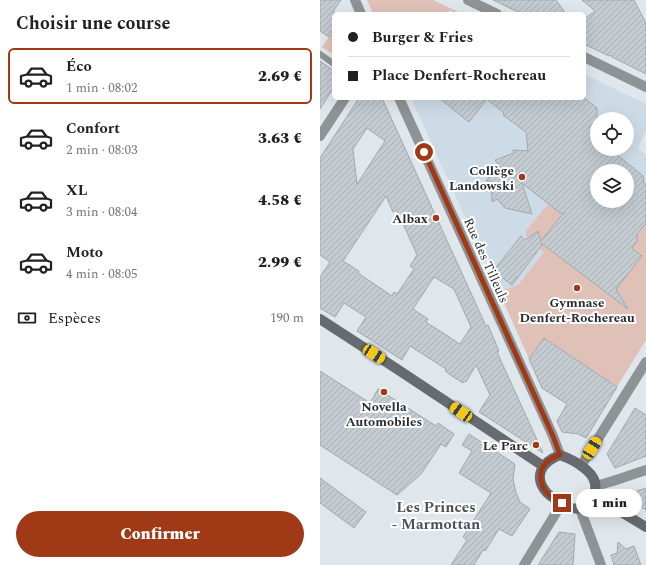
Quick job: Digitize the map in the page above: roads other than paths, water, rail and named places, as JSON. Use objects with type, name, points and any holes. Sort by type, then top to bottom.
[{"type":"main road","points":[[320,319],[543,466]]},
{"type":"main road","points":[[560,455],[569,458],[581,466],[594,478],[594,490],[580,509],[570,508],[548,494],[542,486],[540,478],[543,466],[548,460],[560,455]]},
{"type":"main road","points":[[594,490],[646,527]]},
{"type":"street","points":[[355,0],[360,12]]},
{"type":"street","points":[[468,0],[493,12]]},
{"type":"street","points":[[586,58],[646,87]]},
{"type":"street","points":[[320,136],[344,100]]},
{"type":"street","name":"Rue des Tilleuls","points":[[400,100],[553,436],[560,455]]},
{"type":"street","points":[[581,466],[646,362]]},
{"type":"street","points":[[594,490],[613,481],[646,470]]},
{"type":"street","points":[[524,565],[562,503]]},
{"type":"street","points":[[580,509],[601,565]]},
{"type":"lane","points":[[320,54],[332,63]]},
{"type":"place","name":"Collège Landowski","points":[[522,177]]},
{"type":"place","name":"Albax","points":[[436,218]]},
{"type":"place","name":"Gymnase Denfert-Rochereau","points":[[577,288]]},
{"type":"place","name":"Novella Automobiles","points":[[384,392]]},
{"type":"place","name":"Le Parc","points":[[536,445]]},
{"type":"district","name":"Les Princes - Marmottan","points":[[436,516]]}]
